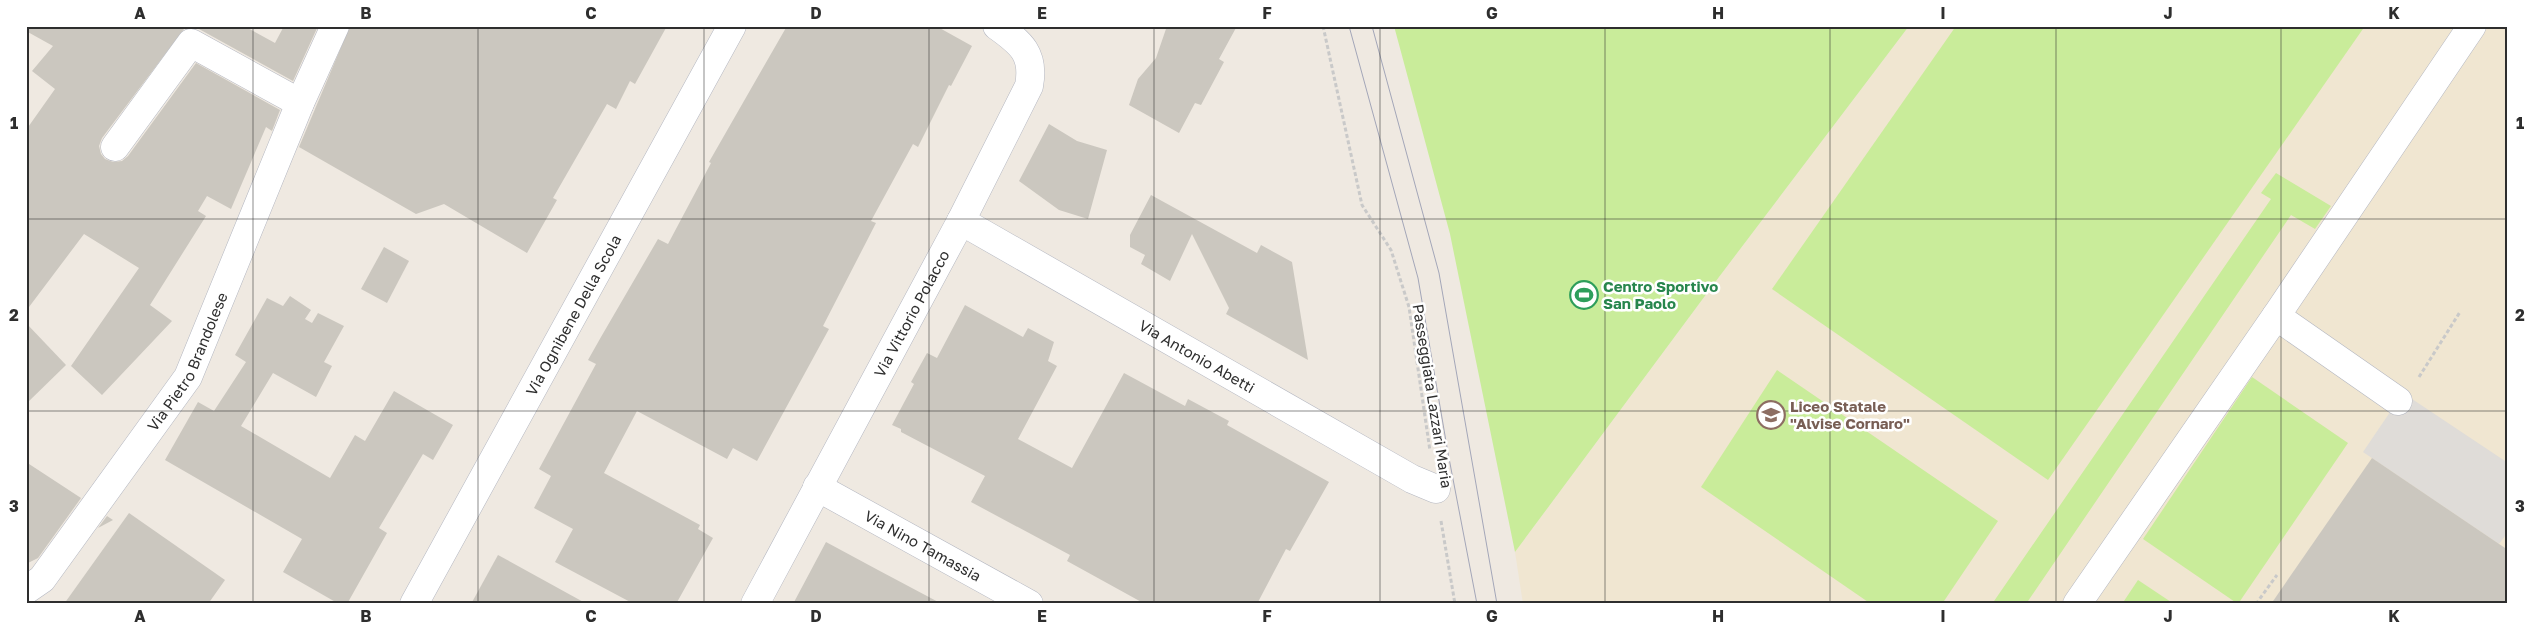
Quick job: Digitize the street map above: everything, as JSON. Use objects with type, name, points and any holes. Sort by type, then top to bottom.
[{"type":"street","name":"Via Pietro Brandolese","points":[[26,590],[42,579],[188,376],[300,103],[335,26]]},
{"type":"street","name":"Via Ognibene Della Scola","points":[[414,604],[732,26]]},
{"type":"street","name":"Via Vittorio Polacco","points":[[755,604],[961,221],[1029,86],[1031,65],[1026,52],[1016,40],[996,26]]},
{"type":"street","points":[[2078,604],[2472,26]]},
{"type":"street","points":[[115,146],[191,43],[300,103]]},
{"type":"street","name":"Via Antonio Abetti","points":[[961,221],[1424,484]]},
{"type":"street","points":[[2276,316],[2398,401]]},
{"type":"street","name":"Via Nino Tamassia","points":[[818,487],[1029,604]]},
{"type":"path","name":"Passeggiata Lazzari Maria","points":[[1323,26],[1362,206],[1391,250],[1409,307],[1424,484],[1456,604]]},
{"type":"path","points":[[2418,378],[2460,312]]},
{"type":"path","points":[[2256,604],[2276,575]]},
{"type":"shaded area","points":[[1909,26],[2502,26],[2508,29],[2508,604],[1523,604],[1515,552],[1719,277]]},
{"type":"shaded area","points":[[2403,393],[2508,463],[2508,532],[2499,544],[2363,452]]},
{"type":"green space","name":"Centro Sportivo San Paolo","points":[[1394,26],[1909,26],[1719,277],[1515,552],[1450,234]]},
{"type":"green space","points":[[1956,26],[2365,26],[2048,480],[1772,289]]},
{"type":"green space","points":[[2276,173],[2331,206],[2315,229],[2291,215],[2026,604],[1992,604],[2271,199],[2261,193]]},
{"type":"green space","points":[[1777,370],[1998,521],[1942,604],[1871,604],[1701,487]]},
{"type":"green space","points":[[2252,377],[2348,443],[2238,604],[2143,539]]},
{"type":"green space","points":[[2138,580],[2174,604],[2122,604]]},
{"type":"building","points":[[26,26],[244,26],[275,43],[284,26],[318,26],[293,81],[199,29],[191,27],[184,29],[102,138],[99,146],[101,154],[105,159],[113,162],[122,161],[128,156],[196,63],[280,110],[272,131],[266,127],[231,209],[207,196],[198,211],[206,216],[150,305],[172,321],[102,395],[71,366],[139,268],[84,234],[26,311],[26,130],[55,89],[32,71],[53,46],[26,31]]},
{"type":"building","points":[[350,26],[667,26],[635,84],[630,81],[616,109],[607,104],[553,198],[557,200],[527,253],[444,204],[416,214],[299,147]]},
{"type":"building","points":[[787,26],[936,26],[972,46],[951,86],[949,85],[918,147],[913,144],[871,221],[876,223],[823,326],[829,329],[757,461],[733,448],[727,459],[637,411],[604,473],[700,525],[698,529],[713,538],[676,604],[634,604],[555,562],[573,529],[534,508],[551,476],[539,469],[596,364],[588,360],[658,239],[668,244],[711,163],[709,162]]},
{"type":"building","points":[[1167,26],[1237,26],[1219,59],[1224,62],[1201,105],[1195,103],[1179,133],[1129,105],[1138,79],[1156,58]]},
{"type":"building","points":[[1049,124],[1077,141],[1107,150],[1088,219],[1059,210],[1019,181]]},
{"type":"building","points":[[1151,195],[1257,253],[1261,245],[1292,262],[1308,360],[1226,314],[1229,308],[1192,234],[1170,281],[1141,264],[1145,255],[1130,247],[1130,235]]},
{"type":"building","points":[[384,247],[409,261],[387,303],[361,289]]},
{"type":"building","points":[[290,296],[311,310],[305,319],[312,323],[318,313],[344,326],[324,362],[332,366],[316,397],[273,373],[241,426],[330,478],[355,435],[365,441],[394,391],[453,425],[433,460],[423,454],[379,528],[387,533],[347,604],[339,604],[283,572],[302,539],[165,460],[198,402],[214,411],[246,362],[235,355],[267,298],[283,306]]},
{"type":"building","points":[[965,305],[1023,337],[1028,328],[1054,342],[1048,361],[1057,366],[1018,439],[1072,468],[1124,373],[1185,406],[1188,399],[1229,421],[1227,425],[1329,482],[1290,551],[1286,549],[1257,604],[1145,604],[1067,561],[1070,555],[971,502],[985,476],[901,432],[901,429],[892,425],[914,384],[911,382],[927,353],[937,358]]},
{"type":"building","points":[[26,323],[66,365],[26,404]]},
{"type":"building","points":[[2372,458],[2508,550],[2508,604],[2271,604]]},
{"type":"building","points":[[26,462],[81,498],[38,558],[26,564]]},
{"type":"building","points":[[129,513],[225,580],[208,604],[64,604]]},
{"type":"building","points":[[107,516],[113,520],[98,528]]},
{"type":"building","points":[[826,542],[878,570],[942,604],[793,604]]},
{"type":"building","points":[[498,555],[587,604],[471,604]]},
{"type":"tram line","points":[[1349,26],[1418,278],[1448,453],[1477,604]]},
{"type":"tram line","points":[[1372,26],[1439,273],[1497,604]]},
{"type":"place","name":"Centro Sportivo San Paolo","points":[[1584,295]]},
{"type":"place","name":"Liceo Statale \"Alvise Cornaro\"","points":[[1771,415]]}]
